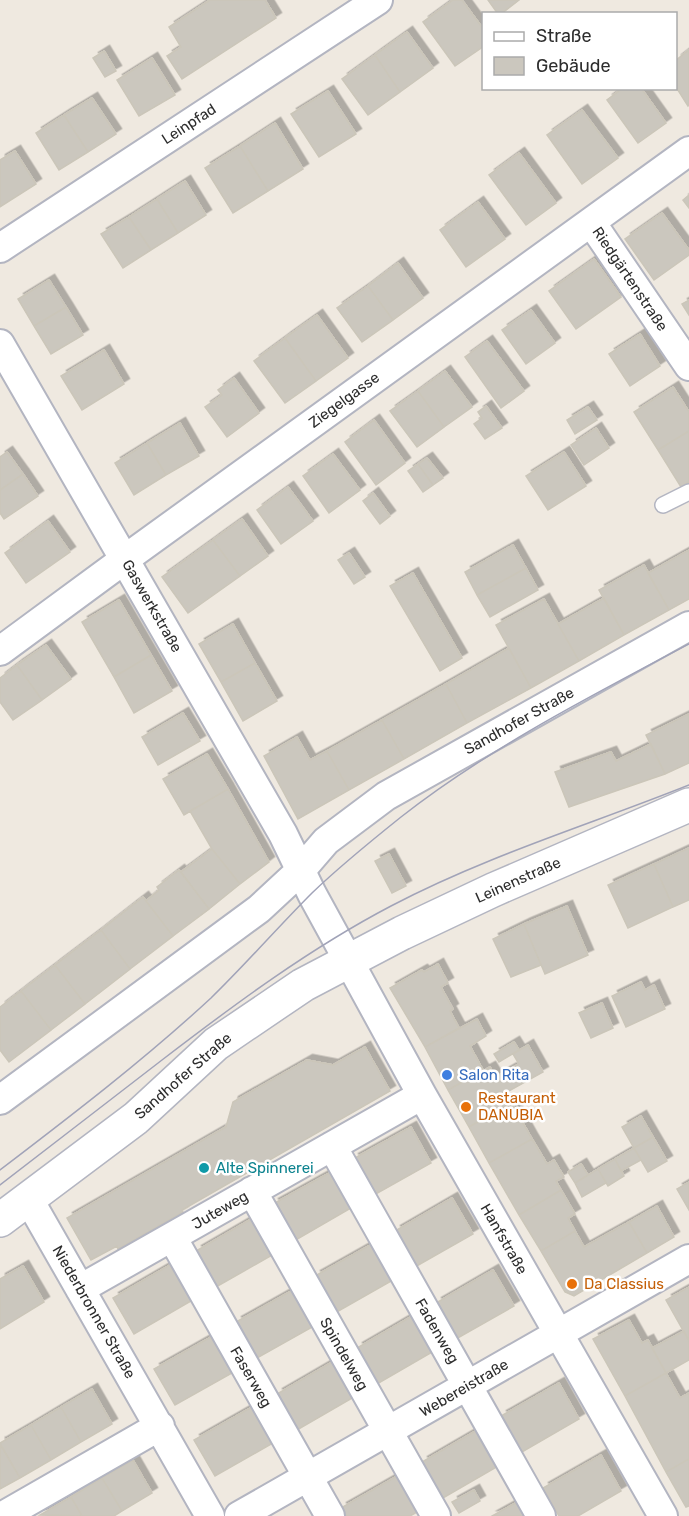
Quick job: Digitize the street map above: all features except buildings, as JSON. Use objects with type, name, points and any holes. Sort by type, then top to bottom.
[{"type":"street","name":"Leinpfad","points":[[0,248],[378,0]]},
{"type":"street","name":"Ziegelgasse","points":[[0,651],[689,151]]},
{"type":"street","name":"Riedgärtenstraße","points":[[591,222],[689,366]]},
{"type":"street","name":"Gaswerkstraße","points":[[0,344],[283,834],[301,870]]},
{"type":"street","name":"Sandhofer Straße","points":[[0,1100],[259,909],[301,870],[326,841],[386,796],[689,626]]},
{"type":"street","name":"Leinenstraße","points":[[349,960],[493,890],[689,805]]},
{"type":"street","points":[[301,870],[349,960]]},
{"type":"street","name":"Sandhofer Straße","points":[[0,1220],[136,1118],[216,1044],[303,985],[349,960]]},
{"type":"street","name":"Hanfstraße","points":[[349,960],[422,1095],[663,1516]]},
{"type":"street","name":"Juteweg","points":[[80,1289],[422,1095]]},
{"type":"street","name":"Fadenweg","points":[[332,1146],[542,1516]]},
{"type":"street","name":"Spindelweg","points":[[252,1191],[436,1516]]},
{"type":"street","name":"Niederbronner Straße","points":[[28,1198],[210,1516]]},
{"type":"street","name":"Faserweg","points":[[172,1237],[330,1516]]},
{"type":"street","name":"Webereistraße","points":[[239,1516],[689,1259]]},
{"type":"street","points":[[3,1516],[160,1426]]},
{"type":"lane","points":[[663,505],[689,492]]},
{"type":"tram line","points":[[0,1170],[107,1087],[186,1021],[224,985],[312,893],[401,817],[469,768],[541,724],[689,644]]},
{"type":"tram line","points":[[0,1185],[245,998],[331,940],[427,888],[538,842],[689,785]]},
{"type":"place","name":"Salon Rita","points":[[447,1075]]},
{"type":"place","name":"Restaurant DANUBIA","points":[[466,1107]]},
{"type":"place","name":"Alte Spinnerei","points":[[204,1168]]},
{"type":"place","name":"Da Classius","points":[[572,1284]]}]
